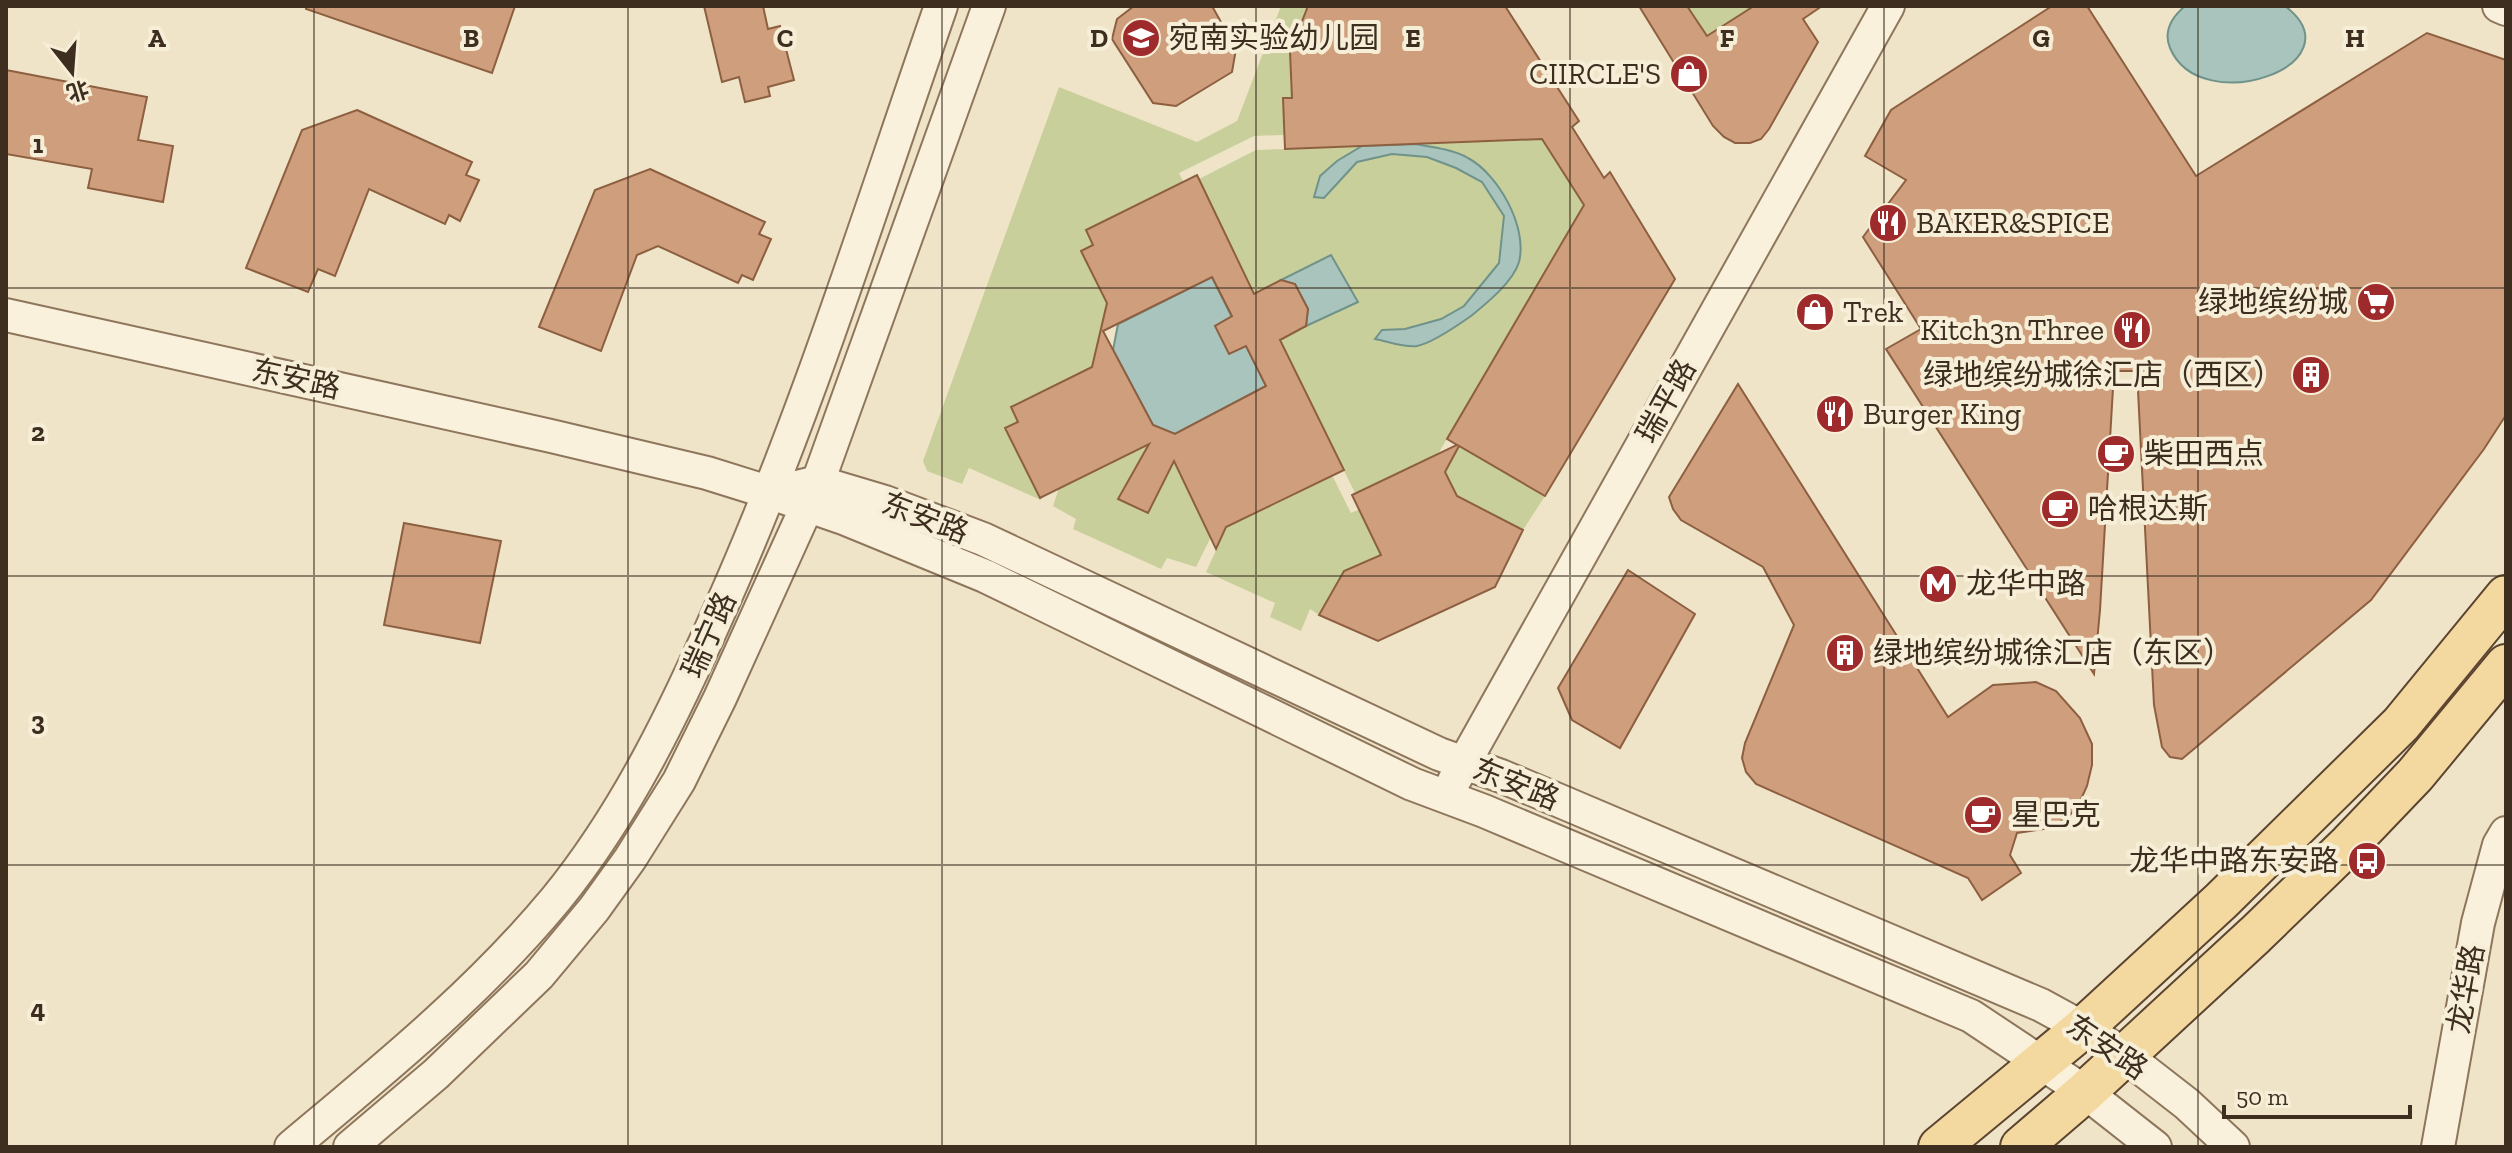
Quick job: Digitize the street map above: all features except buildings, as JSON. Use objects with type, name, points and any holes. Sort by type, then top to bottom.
[{"type":"main road","points":[[1939,1147],[2083,1028],[2221,901],[2401,724],[2506,596]]},
{"type":"main road","points":[[2021,1147],[2255,935],[2349,844],[2415,775],[2506,665]]},
{"type":"street","name":"瑞宁路","points":[[291,1147],[464,998],[557,897],[648,760],[689,680],[771,493],[941,6]]},
{"type":"street","name":"瑞宁路","points":[[350,1147],[468,1045],[539,975],[594,909],[679,781],[812,494],[989,6]]},
{"type":"street","name":"瑞平路","points":[[1446,797],[1888,6]]},
{"type":"street","points":[[2499,6],[2506,9]]},
{"type":"street","name":"东安路","points":[[6,315],[551,436],[707,473],[771,493],[885,502],[983,539],[1439,754],[2000,987],[2083,1028],[2124,1055],[2187,1104],[2233,1147]]},
{"type":"street","name":"东安路","points":[[812,494],[846,519],[985,576],[1412,784],[1971,1016],[2085,1092],[2155,1147]]},
{"type":"street","name":"龙华路","points":[[2438,1147],[2478,923],[2499,845],[2506,833]]},
{"type":"green space","points":[[1281,6],[1308,6],[1290,52],[1292,98],[1283,99],[1284,118],[1305,117],[1311,134],[1254,136],[1179,173],[1209,234],[1170,189],[1087,230],[1093,245],[1081,252],[1103,295],[1221,259],[1104,317],[1095,366],[1011,407],[1018,422],[1005,428],[1027,472],[1050,483],[1041,500],[969,468],[962,484],[927,471],[923,461],[1059,87],[1197,142],[1237,121]]},
{"type":"green space","points":[[1687,6],[1754,6],[1710,42]]},
{"type":"green space","points":[[1542,139],[1584,205],[1438,454],[1355,493],[1295,372],[1261,350],[1306,326],[1308,309],[1295,284],[1281,280],[1242,301],[1240,265],[1199,179],[1256,150]]},
{"type":"green space","points":[[1480,410],[1480,458],[1545,496],[1523,530],[1473,504],[1463,509],[1410,485],[1448,466]]},
{"type":"green space","points":[[1149,444],[1118,499],[1148,512],[1174,461],[1211,537],[1196,567],[1167,558],[1161,569],[1073,529],[1076,519],[1053,506],[1059,488]]},
{"type":"green space","points":[[1326,463],[1351,513],[1383,499],[1381,554],[1344,571],[1319,615],[1310,609],[1301,631],[1270,617],[1275,603],[1206,572],[1225,531],[1216,516],[1238,522],[1321,481]]},
{"type":"water","points":[[2185,6],[2285,6],[2303,27],[2303,47],[2290,64],[2268,76],[2240,82],[2212,80],[2187,70],[2170,48],[2170,25]]},
{"type":"water","points":[[1415,144],[1462,155],[1490,176],[1515,218],[1521,248],[1516,270],[1492,298],[1445,333],[1412,346],[1375,339],[1382,330],[1405,329],[1441,319],[1464,306],[1499,263],[1504,216],[1482,182],[1427,157],[1392,154],[1357,162],[1324,198],[1314,197],[1320,176],[1362,146]]},
{"type":"water","points":[[1331,255],[1358,302],[1306,326],[1308,309],[1295,284],[1281,280]]},
{"type":"water","points":[[1212,277],[1266,386],[1175,434],[1153,425],[1113,350],[1118,324]]},
{"type":"place","name":"宛南实验幼儿园","points":[[1141,38]]},
{"type":"place","name":"CIIRCLE'S","points":[[1689,74]]},
{"type":"place","name":"BAKER&SPICE","points":[[1888,223]]},
{"type":"place","name":"绿地缤纷城","points":[[2376,302]]},
{"type":"place","name":"Trek","points":[[1815,312]]},
{"type":"place","name":"Kitch3n Three","points":[[2132,330]]},
{"type":"place","name":"绿地缤纷城徐汇店（西区）","points":[[2311,375]]},
{"type":"place","name":"Burger King","points":[[1835,414]]},
{"type":"place","name":"柴田西点","points":[[2116,454]]},
{"type":"place","name":"哈根达斯","points":[[2060,509]]},
{"type":"place","name":"龙华中路","points":[[1938,584]]},
{"type":"place","name":"绿地缤纷城徐汇店（东区）","points":[[1845,653]]},
{"type":"place","name":"星巴克","points":[[1983,815]]},
{"type":"place","name":"龙华中路东安路","points":[[2367,861]]}]
